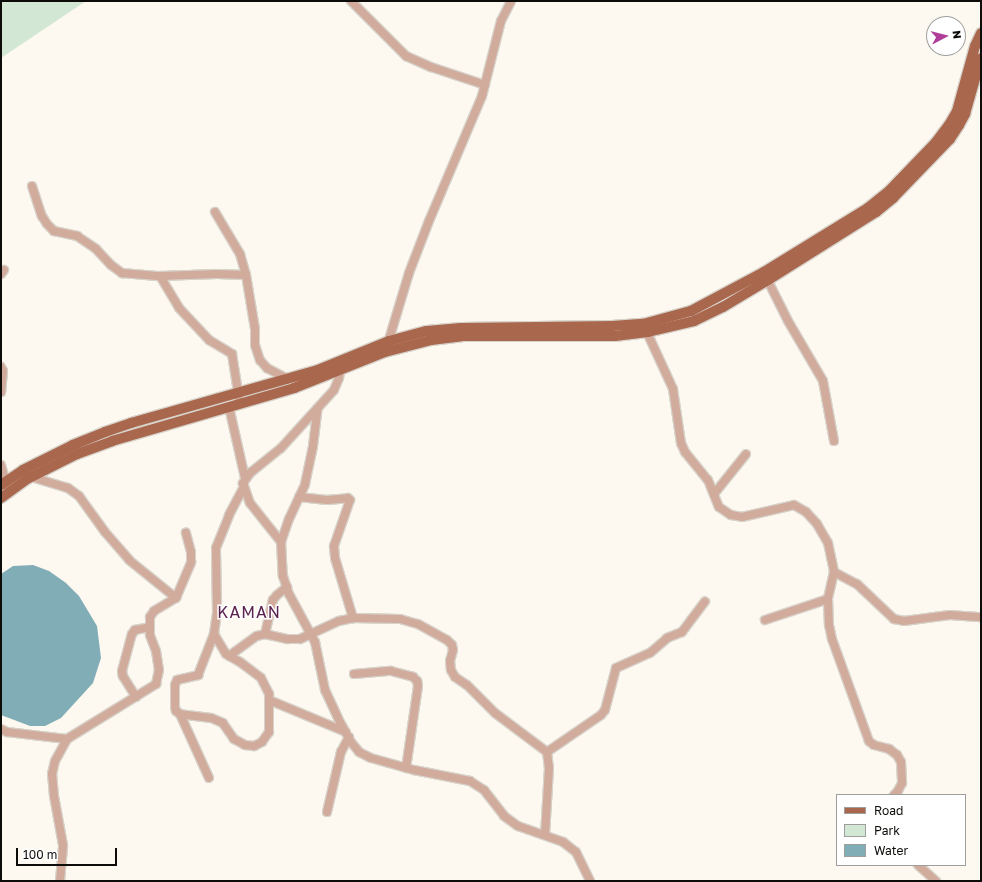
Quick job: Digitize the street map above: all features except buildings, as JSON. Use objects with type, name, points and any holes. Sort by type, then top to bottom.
[{"type":"main road","points":[[5,495],[26,474],[73,445],[112,430],[239,399],[294,388],[385,352],[431,340],[462,336],[615,336],[645,328],[691,311],[766,276],[868,208],[890,190],[936,142],[949,125],[957,111],[978,64],[975,46],[981,33]]},
{"type":"main road","points":[[3,483],[112,441],[229,407],[239,399],[288,379],[389,341],[427,331],[461,328],[612,326],[645,328]]},
{"type":"street","points":[[351,1],[404,54],[431,67],[485,84]]},
{"type":"street","points":[[385,352],[409,273],[429,221],[482,96],[501,21],[511,1]]},
{"type":"street","points":[[32,186],[42,216],[54,231],[77,236],[96,249],[111,265],[122,273],[160,276],[217,274],[246,275]]},
{"type":"street","points":[[215,212],[240,254],[246,275],[255,328],[255,345],[260,360],[267,368],[288,379]]},
{"type":"street","points":[[160,276],[179,308],[209,340],[232,354],[239,399]]},
{"type":"street","points":[[766,276],[788,321],[823,381],[834,441]]},
{"type":"street","points":[[645,328],[673,389],[681,443],[685,452],[708,480],[719,507],[732,515],[742,517],[794,505],[806,512],[817,524],[828,544],[834,572],[828,599],[829,625],[832,639],[866,735],[874,745],[889,749],[897,755],[901,762],[902,783],[895,794]]},
{"type":"street","points":[[245,478],[281,448],[334,390],[340,371],[341,360]]},
{"type":"street","points":[[1,367],[3,371],[1,392]]},
{"type":"street","points":[[209,778],[180,714],[176,711],[175,685],[177,680],[181,678],[198,675],[214,634],[218,613],[216,548],[226,521],[244,487],[245,478],[229,407]]},
{"type":"street","points":[[318,408],[313,446],[305,484],[281,542],[283,576],[315,642],[325,690],[347,735],[359,752],[371,758],[406,768],[470,782],[484,790],[504,816],[518,826],[531,832],[545,835],[563,842],[576,852],[590,881]]},
{"type":"street","points":[[714,494],[746,454]]},
{"type":"street","points":[[1,465],[5,495]]},
{"type":"street","points":[[26,474],[68,488],[79,496],[105,532],[129,560],[176,598]]},
{"type":"street","points":[[244,487],[250,503],[281,542]]},
{"type":"street","points":[[299,497],[327,500],[348,498],[350,500],[334,546],[335,558],[353,618]]},
{"type":"street","points":[[60,881],[63,846],[54,796],[52,774],[55,761],[67,739],[156,684],[159,670],[156,651],[150,635],[150,617],[154,611],[176,598],[191,562],[191,552],[186,533]]},
{"type":"street","points":[[834,572],[857,584],[894,619],[904,621],[950,615],[981,618]]},
{"type":"street","points":[[266,634],[273,600],[287,587]]},
{"type":"street","points":[[765,620],[828,599]]},
{"type":"street","points":[[547,752],[606,710],[616,668],[650,653],[667,638],[682,632],[705,602]]},
{"type":"street","points":[[229,656],[258,636],[266,634],[292,640],[300,639],[339,621],[353,618],[400,619],[418,624],[447,640],[452,645],[453,650],[450,661],[451,670],[455,677],[467,685],[495,714],[547,752],[549,768],[545,835]]},
{"type":"street","points":[[136,697],[123,676],[122,671],[132,634],[135,630],[150,627]]},
{"type":"street","points":[[180,714],[211,718],[223,723],[234,739],[245,745],[254,746],[262,742],[269,732],[269,700],[261,678],[240,662],[226,654],[214,634]]},
{"type":"street","points":[[354,674],[391,671],[413,677],[417,681],[418,686],[406,768]]},
{"type":"street","points":[[269,700],[347,735]]},
{"type":"street","points":[[1,729],[7,732],[67,739]]},
{"type":"street","points":[[327,812],[341,752],[347,735]]},
{"type":"street","points":[[919,866],[936,881]]},
{"type":"green space","points":[[1,1],[86,1],[1,58]]},
{"type":"water","points":[[33,565],[49,571],[66,583],[79,596],[97,626],[101,658],[93,683],[61,718],[45,726],[30,726],[1,715],[1,574],[13,566]]},
{"type":"district","name":"KAMAN","points":[[249,612]]}]
